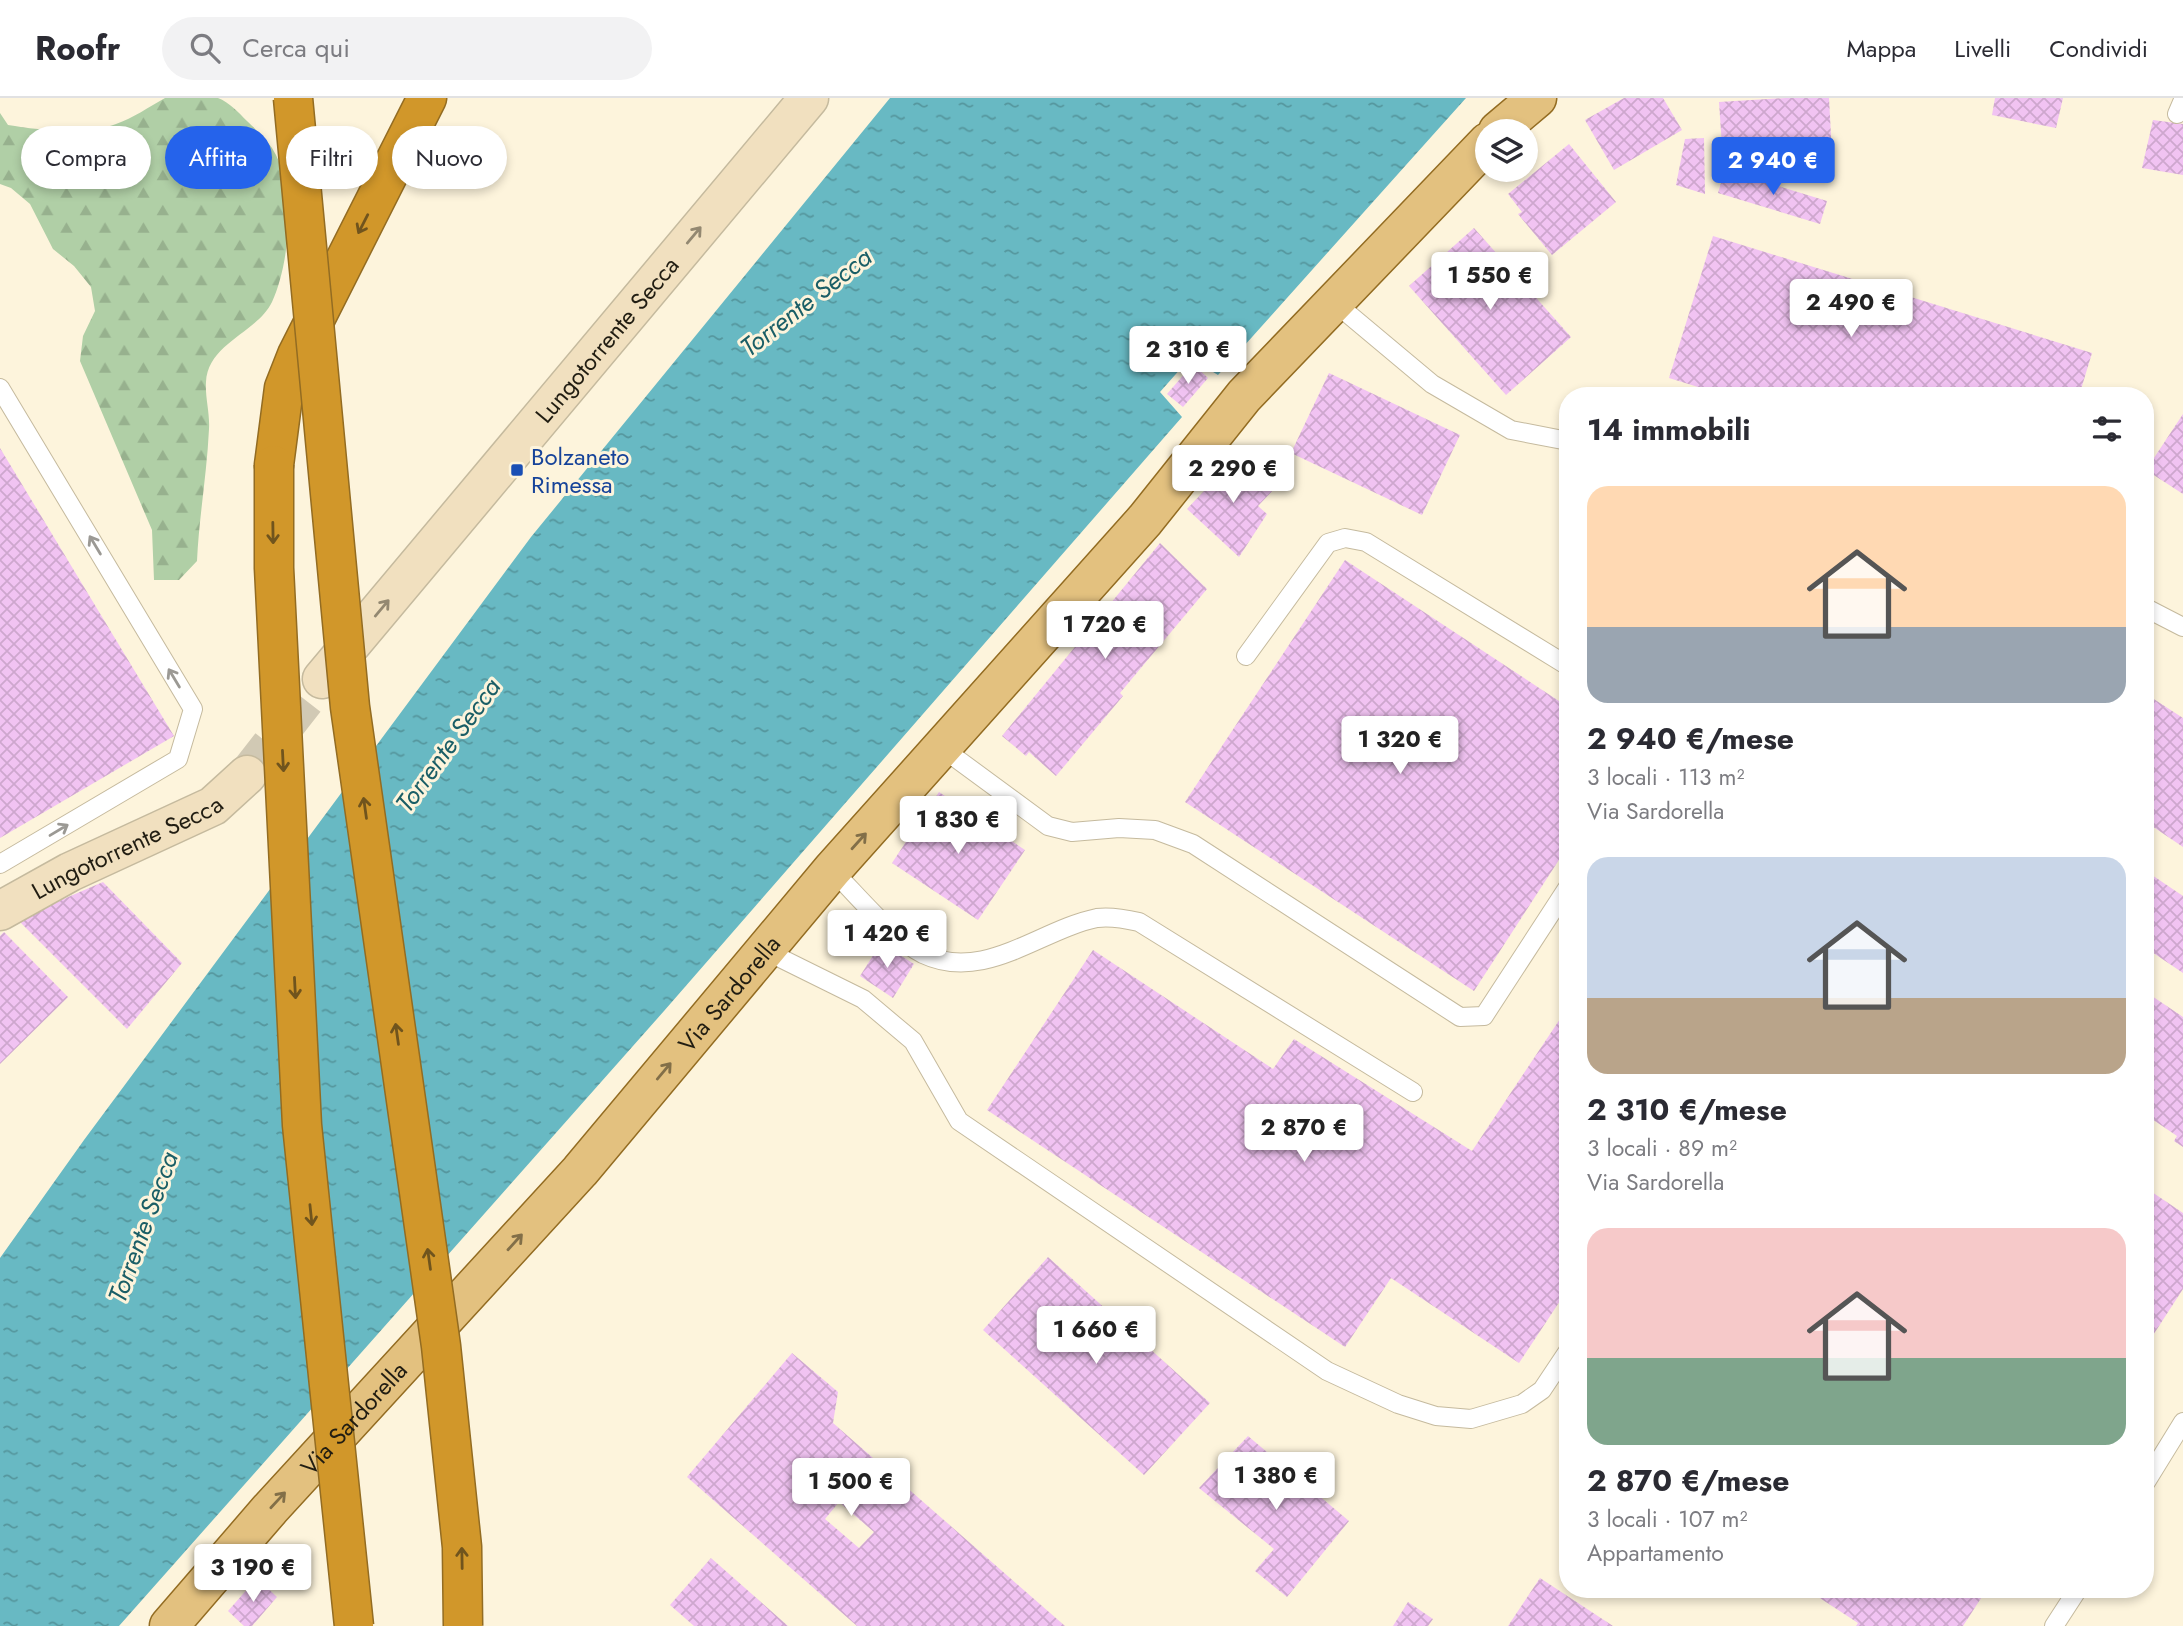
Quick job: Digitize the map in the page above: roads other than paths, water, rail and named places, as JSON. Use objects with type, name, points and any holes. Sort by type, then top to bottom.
[{"type":"highway","points":[[293,98],[350,707],[441,1346],[462,1547],[463,1626]]},
{"type":"highway","points":[[354,1626],[302,1125],[274,568],[274,465],[284,388],[297,355],[427,98]]},
{"type":"main road","name":"Lungotorrente Secca","points":[[322,679],[809,98]]},
{"type":"main road","points":[[1512,119],[1537,98]]},
{"type":"main road","name":"Via Sardorella","points":[[169,1626],[270,1509],[580,1171],[832,870],[1145,520],[1244,396],[1475,156]]},
{"type":"main road","name":"Lungotorrente Secca","points":[[0,911],[70,872],[213,806],[247,775]]},
{"type":"lane","points":[[1334,302],[1432,384],[1511,430],[1559,439]]},
{"type":"lane","points":[[0,388],[193,709],[178,759],[0,864]]},
{"type":"lane","points":[[1246,656],[1328,543],[1345,538],[1366,542],[1559,660]]},
{"type":"lane","points":[[2154,612],[2183,627]]},
{"type":"lane","points":[[942,748],[1048,826],[1072,832],[1119,828],[1156,830],[1193,844],[1460,1017],[1484,1016],[1559,901]]},
{"type":"lane","points":[[832,870],[896,933],[921,953],[942,961],[961,964],[982,961],[1097,918],[1139,922],[1413,1092]]},
{"type":"lane","points":[[766,951],[863,999],[913,1041],[959,1121],[1327,1371],[1398,1404],[1436,1416],[1471,1419],[1522,1404],[1542,1390],[1559,1364]]},
{"type":"lane","points":[[2154,1469],[2183,1422]]},
{"type":"lane","points":[[2054,1626],[2072,1598]]},
{"type":"water","name":"Torrente Secca","points":[[890,98],[1466,98],[1218,375],[1190,358],[1160,392],[1182,417],[664,1011],[119,1626],[0,1626],[0,1258],[84,1140],[531,537]]},
{"type":"tunnel","points":[[247,775],[322,679]]},
{"type":"place","name":"Bolzaneto Rimessa","points":[[517,470]]}]
